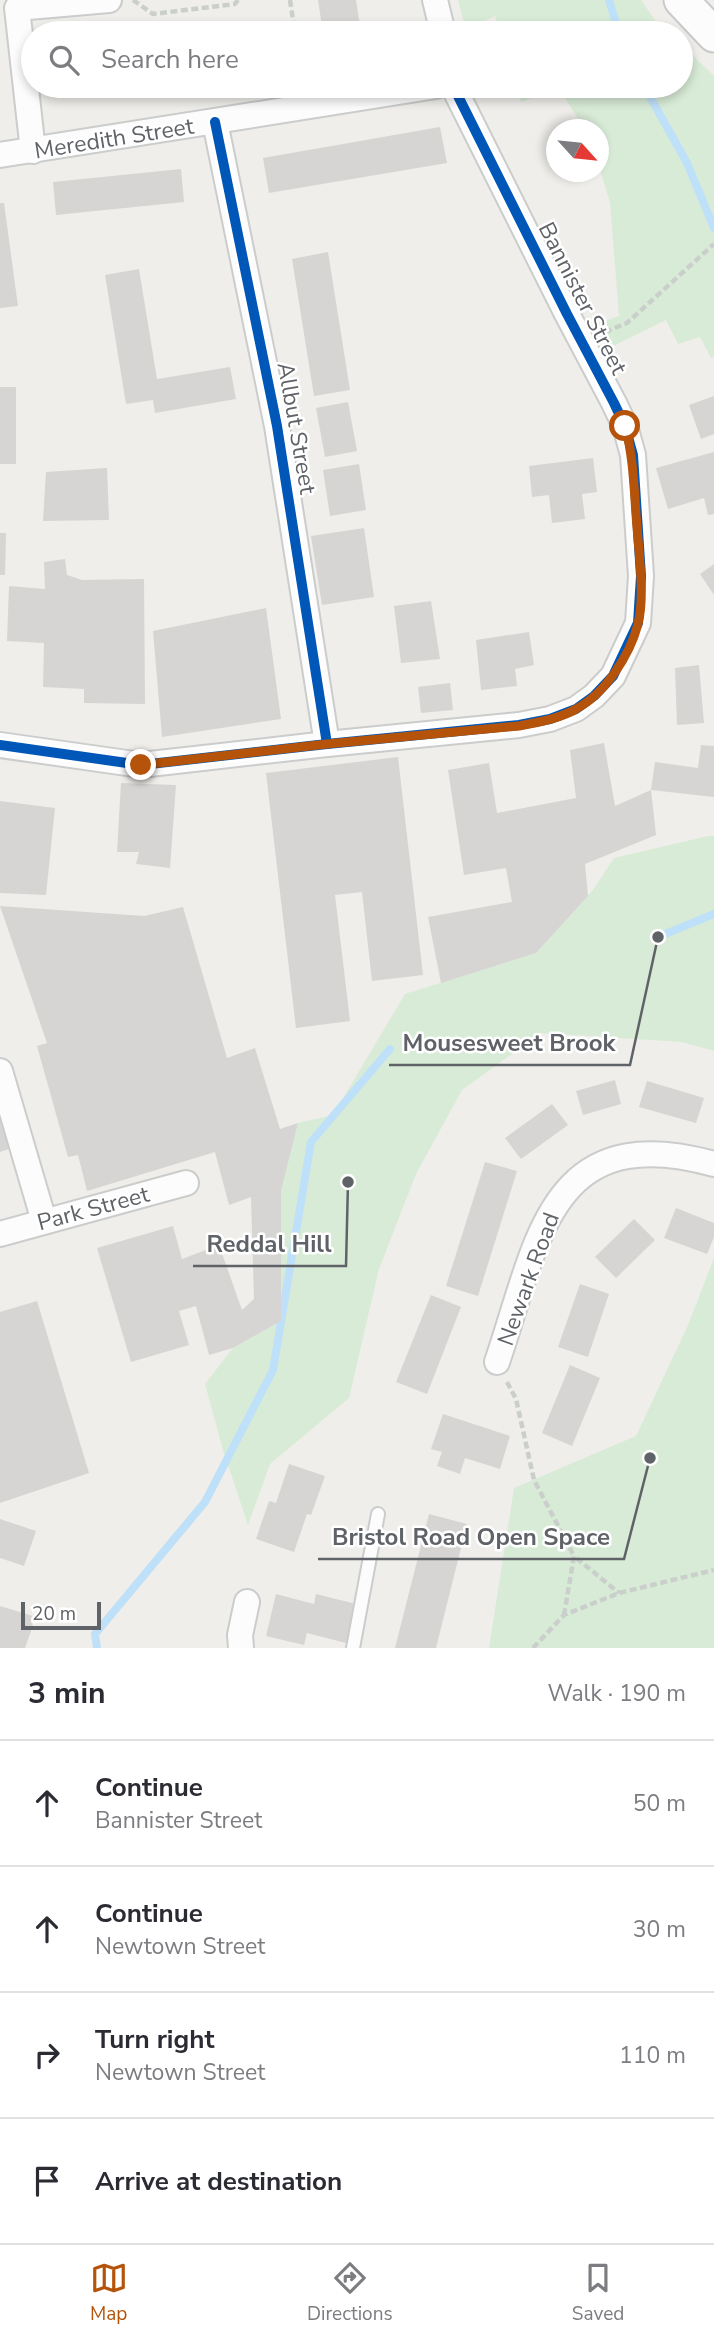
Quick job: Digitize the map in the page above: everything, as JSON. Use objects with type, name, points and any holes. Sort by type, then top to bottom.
[{"type":"main road","points":[[681,0],[714,35]]},
{"type":"street","points":[[21,37],[18,8],[109,0]]},
{"type":"street","points":[[435,0],[440,21]]},
{"type":"street","points":[[27,98],[33,151]]},
{"type":"street","name":"Meredith Street","points":[[0,155],[362,98]]},
{"type":"street","name":"Bannister Street","points":[[327,744],[519,726],[576,709],[594,696],[613,676],[638,623],[641,576],[633,455],[625,426],[459,98]]},
{"type":"street","name":"Allbut Street","points":[[215,122],[277,426],[327,744]]},
{"type":"street","points":[[0,745],[141,765],[327,744]]},
{"type":"street","points":[[0,1071],[44,1221]]},
{"type":"street","name":"Newark Road","points":[[497,1362],[542,1227],[556,1202],[570,1187],[590,1170],[620,1157],[640,1153],[668,1154],[714,1164]]},
{"type":"street","name":"Park Street","points":[[0,1234],[186,1182]]},
{"type":"street","points":[[241,1648],[240,1635],[247,1602]]},
{"type":"lane","points":[[354,1648],[378,1514]]},
{"type":"path","points":[[132,0],[153,14],[235,4],[238,0]]},
{"type":"path","points":[[289,0],[293,21]]},
{"type":"path","points":[[582,342],[628,323],[712,246]]},
{"type":"path","points":[[497,1362],[516,1399],[534,1480],[574,1556],[619,1593]]},
{"type":"path","points":[[564,1615],[574,1556]]},
{"type":"path","points":[[533,1648],[564,1615],[619,1593],[714,1570]]},
{"type":"green space","points":[[458,0],[641,0],[656,21],[496,21],[495,16],[485,21],[464,21]]},
{"type":"green space","points":[[693,56],[714,76],[714,356],[711,358],[700,337],[678,344],[666,320],[607,349],[593,325],[619,316],[610,202],[604,182],[609,182],[609,119],[578,119],[566,98],[693,98]]},
{"type":"green space","points":[[714,836],[714,1051],[682,1042],[541,1033],[462,1090],[416,1174],[379,1269],[349,1398],[270,1464],[248,1525],[205,1384],[233,1348],[281,1321],[281,1191],[298,1123],[333,1115],[405,994],[536,953],[593,890],[614,858]]},
{"type":"green space","points":[[714,1258],[714,1648],[489,1648],[514,1488],[636,1436],[688,1325]]},
{"type":"building","points":[[318,0],[356,0],[359,21],[321,21]]},
{"type":"building","points":[[440,127],[447,163],[269,193],[263,158]]},
{"type":"building","points":[[181,169],[184,202],[56,215],[53,182]]},
{"type":"building","points":[[0,203],[4,203],[18,306],[0,308]]},
{"type":"building","points":[[328,252],[350,390],[314,396],[292,259]]},
{"type":"building","points":[[139,269],[157,379],[230,367],[236,399],[155,413],[153,400],[126,404],[105,275]]},
{"type":"building","points":[[0,387],[16,387],[16,464],[0,464]]},
{"type":"building","points":[[714,396],[714,434],[701,439],[689,405]]},
{"type":"building","points":[[348,402],[357,451],[325,457],[316,408]]},
{"type":"building","points":[[714,452],[714,514],[708,515],[704,498],[668,509],[656,468]]},
{"type":"building","points":[[593,458],[597,492],[582,494],[585,519],[552,523],[549,495],[532,497],[529,466]]},
{"type":"building","points":[[359,464],[366,510],[330,516],[323,470]]},
{"type":"building","points":[[107,468],[109,520],[43,521],[46,472]]},
{"type":"building","points":[[364,528],[374,597],[322,605],[311,536]]},
{"type":"building","points":[[0,533],[6,533],[5,575],[0,575]]},
{"type":"building","points":[[65,559],[67,575],[82,580],[144,579],[145,704],[84,703],[84,689],[43,687],[44,643],[7,641],[9,586],[45,589],[44,562]]},
{"type":"building","points":[[714,564],[714,595],[700,574]]},
{"type":"building","points":[[431,601],[440,659],[401,663],[394,606]]},
{"type":"building","points":[[266,608],[281,719],[162,737],[153,631]]},
{"type":"building","points":[[529,632],[534,665],[515,669],[517,686],[481,690],[476,640]]},
{"type":"building","points":[[699,665],[704,723],[677,725],[675,668]]},
{"type":"building","points":[[450,683],[453,710],[421,713],[418,687]]},
{"type":"building","points":[[604,743],[615,806],[651,790],[656,835],[585,864],[588,896],[536,953],[441,983],[428,917],[512,902],[506,868],[464,875],[448,770],[489,763],[497,813],[576,798],[570,750]]},
{"type":"building","points":[[701,745],[714,746],[714,797],[651,790],[655,762],[698,768]]},
{"type":"building","points":[[398,757],[423,975],[372,981],[362,892],[335,895],[350,1021],[296,1028],[266,773]]},
{"type":"building","points":[[121,783],[176,785],[170,868],[136,864],[139,852],[117,852]]},
{"type":"building","points":[[0,801],[55,808],[46,895],[0,893]]},
{"type":"building","points":[[0,906],[144,916],[183,907],[227,1058],[255,1048],[280,1129],[298,1123],[281,1191],[281,1321],[233,1348],[209,1355],[196,1306],[179,1311],[189,1345],[131,1362],[97,1248],[173,1226],[182,1259],[219,1245],[242,1310],[254,1299],[251,1197],[229,1205],[215,1152],[87,1191],[78,1155],[68,1157],[37,1046],[47,1043]]},
{"type":"building","points":[[615,1080],[621,1104],[583,1115],[576,1091]]},
{"type":"building","points":[[647,1081],[704,1098],[696,1123],[639,1107]]},
{"type":"building","points":[[552,1104],[568,1125],[521,1159],[505,1138]]},
{"type":"building","points":[[0,1118],[9,1149],[0,1152]]},
{"type":"building","points":[[485,1162],[517,1171],[478,1296],[446,1286]]},
{"type":"building","points":[[676,1208],[714,1223],[714,1237],[707,1254],[664,1238]]},
{"type":"building","points":[[634,1219],[655,1240],[616,1278],[595,1257]]},
{"type":"building","points":[[580,1284],[609,1294],[588,1357],[558,1347]]},
{"type":"building","points":[[431,1295],[461,1307],[427,1394],[396,1382]]},
{"type":"building","points":[[37,1301],[89,1473],[0,1503],[0,1312]]},
{"type":"building","points":[[570,1365],[600,1378],[572,1446],[542,1433]]},
{"type":"building","points":[[443,1414],[510,1436],[500,1469],[465,1458],[460,1474],[437,1466],[442,1452],[431,1449]]},
{"type":"building","points":[[289,1464],[325,1476],[311,1515],[307,1514],[294,1552],[256,1539],[269,1501],[276,1503]]},
{"type":"building","points":[[429,1514],[467,1524],[436,1648],[395,1648]]},
{"type":"building","points":[[0,1519],[36,1531],[24,1566],[0,1558]]},
{"type":"building","points":[[276,1594],[314,1604],[316,1594],[356,1604],[346,1643],[307,1633],[304,1645],[266,1636]]},
{"type":"building","points":[[0,1606],[36,1617],[25,1648],[0,1648]]},
{"type":"waterway","points":[[609,0],[615,21]]},
{"type":"waterway","points":[[651,98],[687,163],[714,228]]},
{"type":"waterway","points":[[658,937],[714,914]]},
{"type":"waterway","points":[[97,1648],[95,1634],[205,1502],[273,1370],[311,1142],[390,1049]]},
{"type":"cycle path","points":[[0,745],[141,765],[519,725],[550,719],[576,709],[594,696],[613,676],[638,623],[641,576],[633,455],[625,426],[614,403],[459,98]]},
{"type":"cycle path","points":[[215,122],[277,426],[327,744]]},
{"type":"place","name":"Mousesweet Brook","points":[[658,937]]},
{"type":"place","name":"Reddal Hill","points":[[348,1182]]},
{"type":"place","name":"Bristol Road Open Space","points":[[650,1458]]},
{"type":"route","points":[[141,765],[519,726],[550,719],[576,709],[594,696],[613,676],[638,623],[641,576],[633,455],[625,426]]}]
